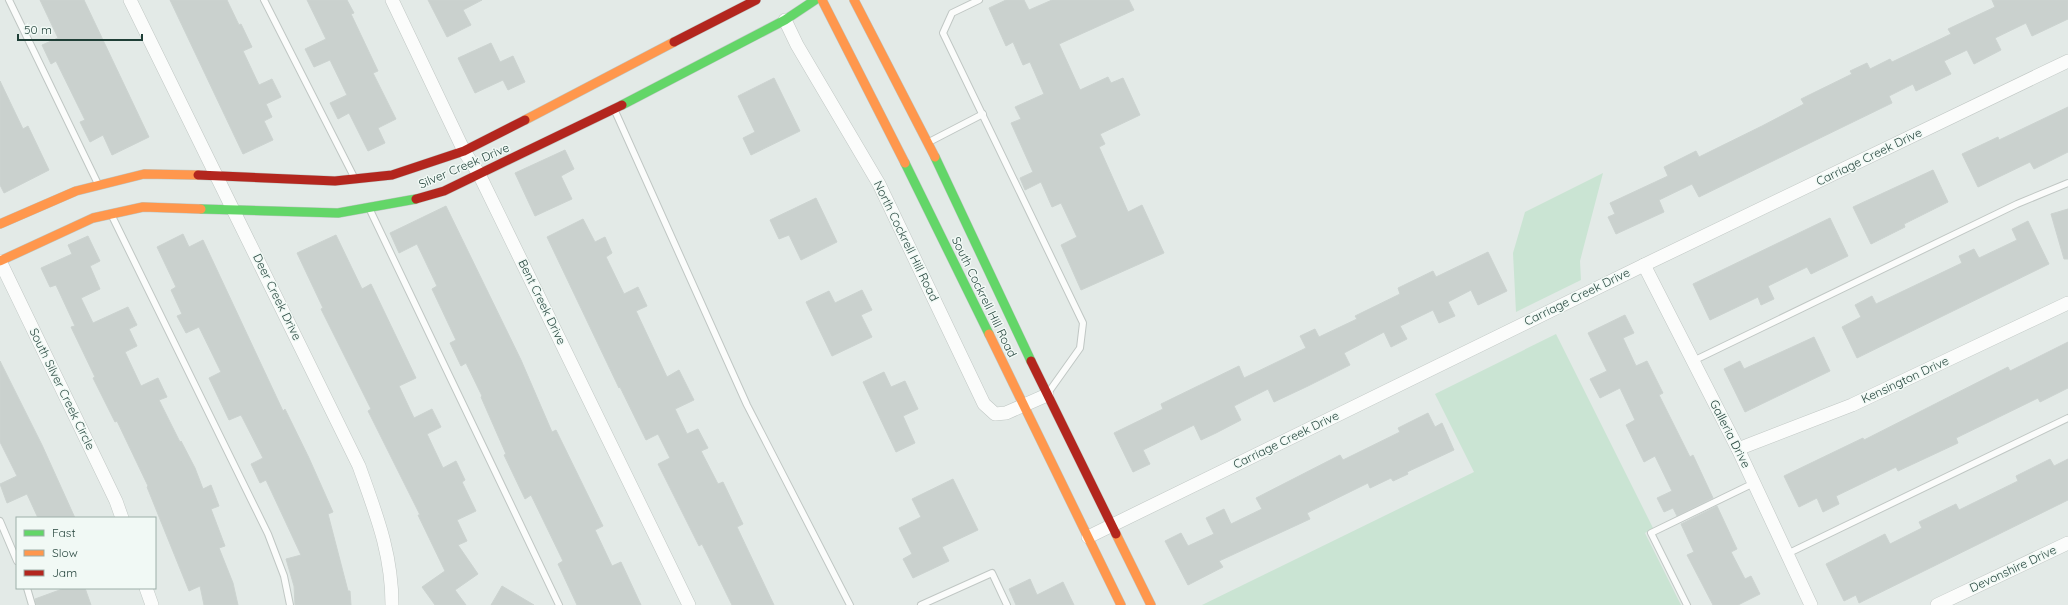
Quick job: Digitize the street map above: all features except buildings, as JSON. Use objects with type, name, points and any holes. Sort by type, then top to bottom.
[{"type":"street","name":"Deer Creek Drive","points":[[130,0],[359,466],[383,534],[392,578],[392,605]]},
{"type":"street","name":"Bent Creek Drive","points":[[392,0],[464,150],[479,174],[689,605]]},
{"type":"street","name":"Silver Creek Drive","points":[[0,224],[76,191],[144,174],[215,175],[335,181],[392,175],[464,150],[756,0]]},
{"type":"street","name":"Silver Creek Drive","points":[[0,261],[93,218],[143,207],[338,213],[411,201],[444,190],[615,109],[785,20],[815,0]]},
{"type":"street","name":"South Cockrell Hill Road","points":[[822,0],[1024,406],[1121,605]]},
{"type":"street","name":"South Cockrell Hill Road","points":[[854,0],[928,143],[1047,395],[1150,605]]},
{"type":"street","name":"North Cockrell Hill Road","points":[[785,20],[797,45],[879,184],[984,404],[995,414],[1006,414],[1047,395]]},
{"type":"street","name":"Carriage Creek Drive","points":[[1088,538],[1644,265],[2068,61]]},
{"type":"street","name":"South Silver Creek Circle","points":[[0,261],[116,501],[122,517]]},
{"type":"street","name":"Galleria Drive","points":[[1644,265],[1738,449],[1811,605]]},
{"type":"street","name":"Kensington Drive","points":[[1738,449],[1852,405],[2068,302]]},
{"type":"street","name":"Devonshire Drive","points":[[1937,605],[2068,543]]},
{"type":"street","points":[[146,589],[152,605]]},
{"type":"lane","points":[[9,0],[99,185]]},
{"type":"lane","points":[[264,0],[356,178]]},
{"type":"lane","points":[[980,0],[952,13],[943,33],[1083,323],[1080,348],[1047,395]]},
{"type":"lane","points":[[615,109],[747,405],[850,605]]},
{"type":"lane","points":[[928,143],[983,114]]},
{"type":"lane","points":[[1693,361],[2017,204],[2068,183]]},
{"type":"lane","points":[[369,208],[560,605]]},
{"type":"lane","points":[[110,214],[268,534],[284,576],[290,605]]},
{"type":"lane","points":[[1787,554],[2068,418]]},
{"type":"lane","points":[[1687,605],[1651,533],[1754,483]]},
{"type":"lane","points":[[0,521],[16,559]]},
{"type":"lane","points":[[921,605],[992,573],[1007,605]]},
{"type":"lane","points":[[28,589],[32,605]]},
{"type":"green space","points":[[1603,173],[1580,261],[1581,280],[1516,312],[1513,253],[1525,212]]},
{"type":"green space","points":[[1556,334],[1653,528],[1645,533],[1681,605],[1202,605],[1474,472],[1435,394]]},
{"type":"traffic: fast","points":[[622,105],[785,20],[815,0]]},
{"type":"traffic: fast","points":[[935,157],[1031,361]]},
{"type":"traffic: fast","points":[[905,163],[989,334]]},
{"type":"traffic: fast","points":[[201,209],[338,213],[416,199]]},
{"type":"traffic: slow","points":[[822,0],[905,163]]},
{"type":"traffic: slow","points":[[854,0],[935,157]]},
{"type":"traffic: slow","points":[[525,120],[674,42]]},
{"type":"traffic: slow","points":[[0,224],[76,191],[144,174],[198,175]]},
{"type":"traffic: slow","points":[[0,261],[93,218],[143,207],[201,209]]},
{"type":"traffic: slow","points":[[989,334],[1121,605]]},
{"type":"traffic: slow","points":[[1116,534],[1151,605]]},
{"type":"traffic: jam","points":[[674,42],[756,0]]},
{"type":"traffic: jam","points":[[416,199],[444,191],[622,105]]},
{"type":"traffic: jam","points":[[198,175],[335,181],[392,175],[464,151],[525,120]]},
{"type":"traffic: jam","points":[[1031,361],[1116,534]]}]
